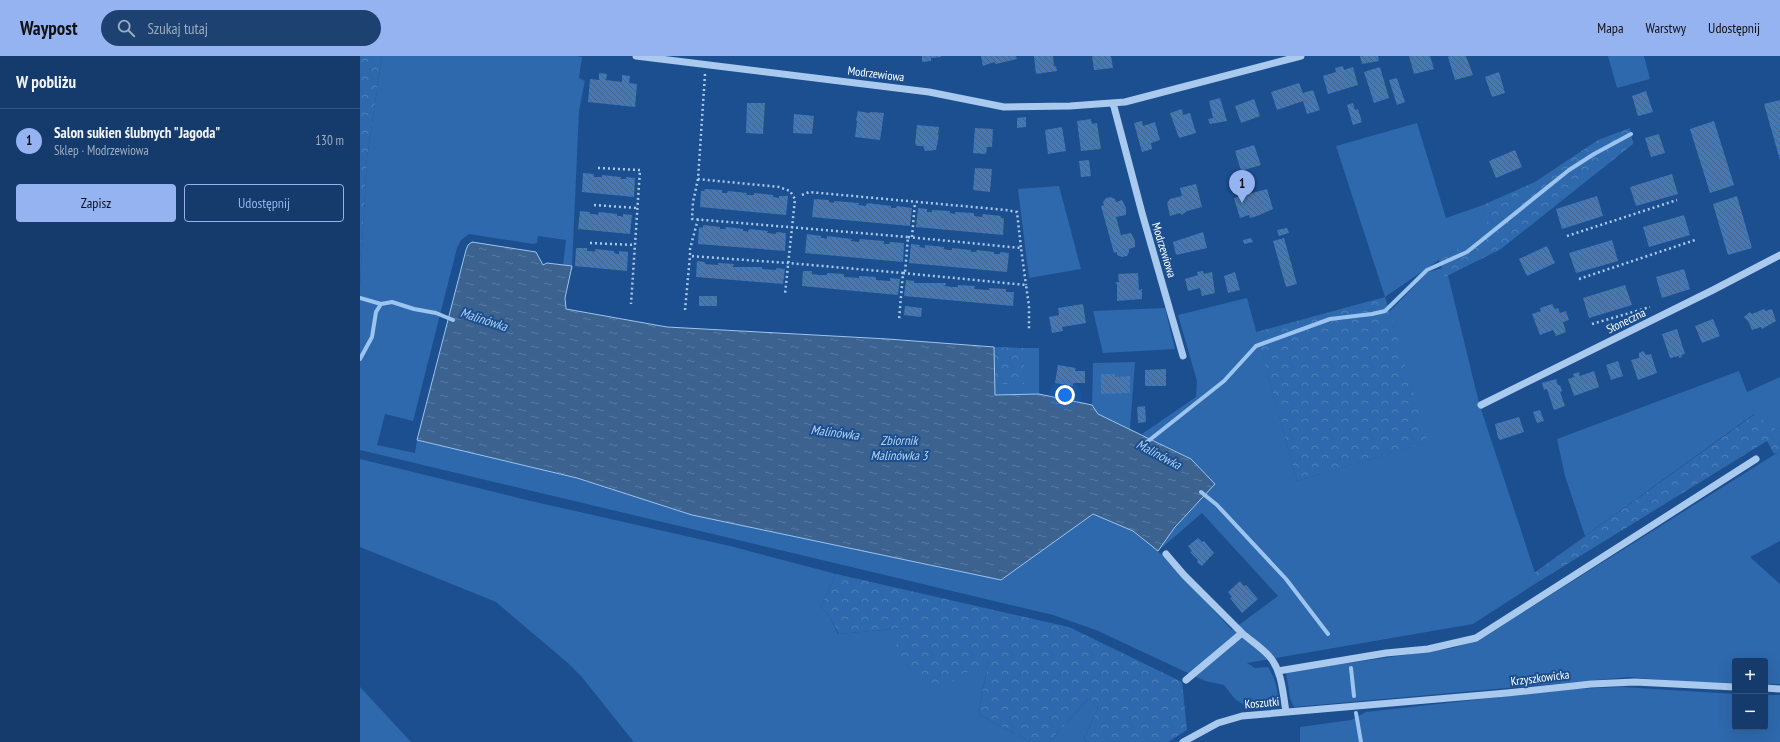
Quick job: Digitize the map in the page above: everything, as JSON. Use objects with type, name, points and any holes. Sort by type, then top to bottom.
[{"type":"street","name":"Modrzewiowa","points":[[636,56],[929,92],[1004,107],[1070,106],[1113,103],[1182,88],[1301,56]]},
{"type":"street","name":"Modrzewiowa","points":[[1113,103],[1142,213],[1183,356]]},
{"type":"street","name":"Słoneczna","points":[[1481,405],[1707,293],[1780,254]]},
{"type":"street","points":[[1276,668],[1386,653],[1428,649],[1476,638],[1756,459]]},
{"type":"street","points":[[1166,554],[1184,575],[1242,633],[1270,656],[1282,684],[1286,712]]},
{"type":"street","points":[[1186,680],[1242,633]]},
{"type":"street","name":"Krzyszkowicka","points":[[1348,708],[1591,684],[1635,682],[1732,687]]},
{"type":"street","points":[[1768,688],[1780,689]]},
{"type":"street","name":"Koszutki","points":[[1183,742],[1230,718],[1286,712],[1348,708]]},
{"type":"path","points":[[706,64],[698,179],[692,218],[1021,248]]},
{"type":"path","points":[[598,168],[640,170],[631,304]]},
{"type":"path","points":[[698,179],[779,187],[790,191],[795,199],[785,294]]},
{"type":"path","points":[[802,196],[809,192],[1017,212],[1029,306],[1028,330]]},
{"type":"path","points":[[1566,236],[1677,200]]},
{"type":"path","points":[[912,237],[915,202]]},
{"type":"path","points":[[594,205],[637,208]]},
{"type":"path","points":[[685,310],[690,249],[698,219]]},
{"type":"path","points":[[899,320],[908,237]]},
{"type":"path","points":[[1578,279],[1695,240]]},
{"type":"path","points":[[590,243],[635,246]]},
{"type":"path","points":[[690,256],[904,273],[1026,285]]},
{"type":"path","points":[[1592,324],[1650,307]]},
{"type":"green space","points":[[360,56],[382,56],[367,158],[360,285]]},
{"type":"green space","points":[[382,56],[582,57],[579,78],[585,81],[579,111],[572,266],[563,265],[566,240],[538,236],[537,243],[533,244],[469,234],[461,240],[457,248],[413,421],[385,414],[377,445],[415,453],[417,440],[577,478],[692,515],[1001,580],[1093,514],[1133,531],[1158,551],[1175,527],[1161,445],[1142,434],[1196,397],[1197,381],[1178,315],[1247,298],[1297,481],[1427,442],[1389,312],[1428,272],[1446,267],[1479,403],[1538,582],[1473,624],[1247,663],[1255,668],[1268,667],[1275,681],[1278,692],[1276,708],[1250,709],[1235,699],[1224,685],[1205,681],[1096,630],[1053,615],[360,450],[360,285],[367,158]],"holes":[[[1202,513],[1278,596],[1232,630],[1158,551]]]},
{"type":"green space","points":[[1608,56],[1644,56],[1650,79],[1617,88]]},
{"type":"green space","points":[[1417,123],[1446,218],[1483,205],[1490,230],[1439,260],[1385,297],[1336,146]]},
{"type":"green space","points":[[1630,128],[1633,144],[1501,249],[1445,277],[1439,260],[1489,230],[1483,205],[1535,182],[1598,140]]},
{"type":"green space","points":[[1059,186],[1081,269],[1029,278],[1018,189]]},
{"type":"green space","points":[[1385,297],[1428,442],[1297,481],[1256,332]]},
{"type":"green space","points":[[1165,308],[1175,349],[1103,353],[1093,311]]},
{"type":"green space","points":[[994,347],[1024,348],[1024,384],[994,384]]},
{"type":"green space","points":[[1024,348],[1039,348],[1039,394],[994,395],[994,384],[1024,384]]},
{"type":"green space","points":[[1135,362],[1130,429],[1098,414],[1092,405],[1093,363]]},
{"type":"green space","points":[[1739,371],[1747,392],[1780,377],[1780,432],[1754,414],[1585,536],[1565,476],[1557,439]]},
{"type":"green space","points":[[1755,414],[1780,432],[1780,451],[1774,454],[1767,441],[1538,582],[1534,573]]},
{"type":"green space","points":[[1780,451],[1780,541],[1750,557],[1780,584],[1780,684],[1768,684],[1768,658],[1732,658],[1732,683],[1686,682],[1630,677],[1294,707],[1290,698],[1286,672],[1453,648],[1479,640]]},
{"type":"green space","points":[[360,459],[531,501],[730,546],[836,574],[821,606],[831,619],[838,634],[903,628],[989,660],[978,714],[1031,742],[632,742],[633,741],[581,676],[496,602],[360,547]]},
{"type":"green space","points":[[836,574],[1069,627],[1182,682],[1187,730],[1168,742],[1087,742],[1084,739],[1098,708],[1089,698],[1049,742],[1031,742],[978,714],[989,660],[935,691],[905,669],[892,656],[903,628],[839,634],[831,619],[821,606]]},
{"type":"green space","points":[[360,687],[411,742],[360,742]]},
{"type":"green space","points":[[1622,687],[1732,694],[1732,730],[1768,730],[1768,695],[1780,695],[1780,742],[1300,742],[1300,727],[1351,720],[1366,712],[1572,689]]},
{"type":"green space","points":[[1089,698],[1098,708],[1084,739],[1087,742],[1049,742]]},
{"type":"water","name":"Zbiornik Malinówka 3","points":[[472,242],[536,252],[543,265],[547,263],[572,266],[565,298],[566,309],[667,327],[888,339],[994,347],[995,395],[1039,394],[1092,405],[1098,414],[1191,459],[1215,484],[1175,527],[1158,551],[1133,531],[1093,514],[1001,580],[692,515],[577,478],[417,440],[466,250],[468,245]]},
{"type":"building","points":[[922,56],[941,57],[931,58],[931,61],[922,62]]},
{"type":"building","points":[[981,56],[1016,56],[1017,59],[996,64],[994,62],[983,66]]},
{"type":"building","points":[[1034,56],[1053,56],[1054,66],[1056,66],[1057,71],[1036,74]]},
{"type":"building","points":[[1092,56],[1111,56],[1113,68],[1094,70]]},
{"type":"building","points":[[1360,56],[1378,56],[1379,61],[1362,64]]},
{"type":"building","points":[[1409,56],[1430,56],[1434,69],[1414,74]]},
{"type":"building","points":[[1466,56],[1473,75],[1455,80],[1448,57]]},
{"type":"building","points":[[1343,66],[1344,70],[1353,67],[1358,85],[1328,94],[1323,76],[1336,72],[1335,68]]},
{"type":"building","points":[[1380,67],[1389,98],[1374,103],[1364,72]]},
{"type":"building","points":[[1499,72],[1505,93],[1492,97],[1485,77]]},
{"type":"building","points":[[599,73],[607,74],[606,80],[622,82],[622,75],[630,76],[629,83],[637,84],[635,107],[588,102],[590,79],[599,80]]},
{"type":"building","points":[[1397,78],[1405,102],[1397,105],[1389,80]]},
{"type":"building","points":[[1299,83],[1303,93],[1313,90],[1320,110],[1307,114],[1303,101],[1277,110],[1271,92]]},
{"type":"building","points":[[1646,91],[1653,112],[1638,116],[1632,96]]},
{"type":"building","points":[[1220,98],[1227,121],[1210,124],[1208,119],[1213,118],[1209,101]]},
{"type":"building","points":[[1254,99],[1260,116],[1241,123],[1235,106]]},
{"type":"building","points":[[1780,100],[1780,160],[1764,104]]},
{"type":"building","points":[[747,103],[765,103],[763,134],[746,133]]},
{"type":"building","points":[[1353,103],[1355,110],[1358,109],[1362,122],[1353,125],[1347,105]]},
{"type":"building","points":[[1182,109],[1183,115],[1190,113],[1196,133],[1179,138],[1170,113]]},
{"type":"building","points":[[858,111],[884,113],[880,140],[855,137]]},
{"type":"building","points":[[794,114],[814,116],[812,134],[793,133]]},
{"type":"building","points":[[1026,117],[1026,127],[1017,128],[1017,118]]},
{"type":"building","points":[[1091,119],[1092,124],[1097,123],[1101,149],[1081,151],[1077,121]]},
{"type":"building","points":[[1142,121],[1143,126],[1155,122],[1160,140],[1151,143],[1152,149],[1142,152],[1134,123]]},
{"type":"building","points":[[1714,121],[1734,185],[1710,193],[1690,129]]},
{"type":"building","points":[[917,125],[939,127],[936,150],[925,151],[923,146],[917,146],[915,144]]},
{"type":"building","points":[[1062,127],[1066,151],[1048,154],[1045,130]]},
{"type":"building","points":[[975,128],[993,129],[992,147],[987,147],[986,154],[973,153]]},
{"type":"building","points":[[1659,134],[1665,153],[1651,157],[1645,138]]},
{"type":"building","points":[[1254,145],[1261,165],[1241,171],[1235,151]]},
{"type":"building","points":[[1515,150],[1522,167],[1496,178],[1489,161]]},
{"type":"building","points":[[1089,160],[1091,176],[1081,177],[1079,161]]},
{"type":"building","points":[[975,168],[992,169],[990,192],[973,190]]},
{"type":"building","points":[[583,173],[594,174],[594,177],[602,177],[602,175],[621,177],[621,179],[626,179],[626,177],[635,178],[634,197],[582,192]]},
{"type":"building","points":[[1672,174],[1678,194],[1636,206],[1630,187]]},
{"type":"building","points":[[1196,184],[1202,207],[1187,211],[1182,215],[1180,213],[1170,216],[1167,203],[1170,199],[1182,196],[1180,188]]},
{"type":"building","points":[[705,189],[722,190],[722,193],[727,193],[728,191],[747,193],[746,195],[754,195],[754,193],[773,195],[773,197],[779,198],[779,196],[788,196],[786,215],[700,207],[701,191],[704,191]]},
{"type":"building","points":[[1267,189],[1273,209],[1250,218],[1249,215],[1240,218],[1234,198]]},
{"type":"building","points":[[1597,196],[1603,216],[1562,229],[1556,209]]},
{"type":"building","points":[[1737,196],[1752,248],[1728,255],[1713,204]]},
{"type":"building","points":[[1110,197],[1115,199],[1116,202],[1122,200],[1126,208],[1126,215],[1116,217],[1121,235],[1131,233],[1135,241],[1135,247],[1129,249],[1127,256],[1122,257],[1117,255],[1117,252],[1114,253],[1101,206],[1104,205],[1103,202],[1106,198]]},
{"type":"building","points":[[814,199],[829,200],[829,202],[834,203],[834,201],[859,203],[858,205],[866,206],[867,203],[891,206],[891,208],[896,208],[897,206],[912,208],[910,226],[812,217]]},
{"type":"building","points":[[918,208],[927,209],[927,212],[932,212],[932,210],[950,211],[950,213],[955,214],[955,212],[974,213],[974,216],[982,217],[983,214],[1001,216],[1001,218],[1004,218],[1003,235],[916,227]]},
{"type":"building","points":[[580,211],[598,215],[599,212],[617,214],[617,216],[623,217],[623,214],[632,215],[630,234],[578,229]]},
{"type":"building","points":[[1684,215],[1690,235],[1649,247],[1643,227]]},
{"type":"building","points":[[703,225],[720,227],[720,229],[725,229],[726,227],[743,229],[743,231],[748,232],[749,229],[768,231],[767,233],[776,234],[776,232],[786,233],[785,251],[698,244],[699,227],[703,228]]},
{"type":"building","points":[[1287,228],[1289,233],[1279,236],[1277,230]]},
{"type":"building","points":[[1203,232],[1207,248],[1176,255],[1173,242]]},
{"type":"building","points":[[807,234],[821,236],[821,238],[827,239],[827,236],[852,239],[851,241],[859,242],[860,239],[884,241],[884,244],[889,244],[890,242],[904,243],[903,262],[805,253]]},
{"type":"building","points":[[1251,238],[1253,242],[1244,244],[1243,240]]},
{"type":"building","points":[[1284,238],[1297,284],[1286,287],[1273,241]]},
{"type":"building","points":[[1612,240],[1618,261],[1576,273],[1569,253]]},
{"type":"building","points":[[911,244],[920,245],[919,247],[925,248],[925,245],[944,247],[944,249],[948,250],[952,250],[952,248],[971,250],[971,252],[976,252],[977,250],[994,252],[994,254],[1000,254],[1000,252],[1009,253],[1007,272],[909,263]]},
{"type":"building","points":[[1547,246],[1555,263],[1527,276],[1519,259]]},
{"type":"building","points":[[576,248],[587,248],[587,251],[595,252],[595,249],[614,251],[614,253],[617,254],[619,254],[619,251],[628,252],[627,271],[575,266]]},
{"type":"building","points":[[697,261],[705,262],[705,264],[734,264],[733,267],[762,267],[762,269],[776,270],[776,268],[785,269],[783,284],[696,277]]},
{"type":"building","points":[[1684,269],[1690,289],[1662,298],[1656,277]]},
{"type":"building","points":[[803,271],[812,271],[812,274],[819,275],[827,275],[827,273],[844,274],[844,277],[876,277],[876,280],[890,281],[890,278],[900,279],[898,295],[802,286]]},
{"type":"building","points":[[1203,271],[1204,274],[1212,272],[1215,293],[1202,296],[1200,288],[1188,291],[1185,279],[1198,275],[1197,272]]},
{"type":"building","points":[[1235,272],[1240,290],[1228,293],[1224,276]]},
{"type":"building","points":[[1138,273],[1139,290],[1142,289],[1142,299],[1117,301],[1117,284],[1114,283],[1119,282],[1118,274]]},
{"type":"building","points":[[906,280],[914,281],[914,283],[946,283],[945,286],[952,287],[958,287],[958,285],[975,286],[974,289],[1006,289],[1006,292],[1014,292],[1013,306],[904,296]]},
{"type":"building","points":[[1625,285],[1632,305],[1589,318],[1583,298]]},
{"type":"building","points":[[699,296],[717,296],[717,306],[699,306]]},
{"type":"building","points":[[1083,304],[1086,323],[1062,327],[1063,331],[1052,333],[1049,317],[1059,315],[1058,308]]},
{"type":"building","points":[[1552,304],[1555,309],[1558,308],[1560,313],[1566,311],[1569,320],[1563,322],[1566,332],[1556,336],[1553,330],[1540,335],[1532,314],[1541,311],[1540,308]]},
{"type":"building","points":[[905,306],[922,308],[921,317],[904,315]]},
{"type":"building","points":[[1764,309],[1765,311],[1772,309],[1776,321],[1762,329],[1761,327],[1752,330],[1748,321],[1744,317],[1750,312],[1752,314]]},
{"type":"building","points":[[1713,319],[1720,336],[1702,343],[1695,326]]},
{"type":"building","points":[[1677,329],[1685,354],[1681,355],[1682,357],[1679,358],[1679,356],[1670,358],[1662,334]]},
{"type":"building","points":[[1643,351],[1646,355],[1651,354],[1657,373],[1638,380],[1631,360],[1639,358],[1639,353]]},
{"type":"building","points":[[1618,361],[1623,376],[1611,380],[1606,365]]},
{"type":"building","points":[[1058,365],[1076,368],[1075,371],[1085,371],[1085,383],[1073,383],[1073,386],[1055,383]]},
{"type":"building","points":[[1166,369],[1166,386],[1145,386],[1145,370]]},
{"type":"building","points":[[1594,371],[1599,387],[1574,396],[1568,379],[1574,377],[1573,374],[1579,372],[1580,376]]},
{"type":"building","points":[[1101,374],[1115,374],[1115,377],[1130,376],[1130,393],[1101,394]]},
{"type":"building","points":[[1556,379],[1562,391],[1560,392],[1565,406],[1554,410],[1547,389],[1544,390],[1542,383]]},
{"type":"building","points":[[1145,406],[1146,422],[1138,423],[1137,407]]},
{"type":"building","points":[[1540,410],[1544,421],[1537,423],[1533,412]]},
{"type":"building","points":[[1519,417],[1524,432],[1500,440],[1498,438],[1495,424]]},
{"type":"building","points":[[1198,538],[1202,542],[1204,541],[1214,553],[1202,566],[1190,552],[1192,551],[1188,546]]},
{"type":"building","points":[[1240,581],[1244,586],[1246,585],[1258,599],[1242,613],[1230,598],[1232,597],[1228,592]]},
{"type":"waterway","points":[[1147,442],[1224,381],[1256,346],[1330,319],[1385,311],[1427,270],[1467,252],[1569,170],[1594,154],[1631,134]]},
{"type":"waterway","name":"Malinówka","points":[[360,298],[381,304],[392,302],[414,309],[436,313],[453,320]]},
{"type":"waterway","points":[[360,359],[372,337],[376,312],[381,304]]},
{"type":"waterway","name":"Malinówka","points":[[1201,492],[1217,505],[1286,579],[1328,634]]},
{"type":"waterway","name":"Malinówka","points":[[1351,668],[1354,696]]},
{"type":"waterway","name":"Malinówka","points":[[1356,713],[1361,742]]},
{"type":"place","name":"Salon sukien ślubnych \"Jagoda\"","points":[[1242,203]]}]
